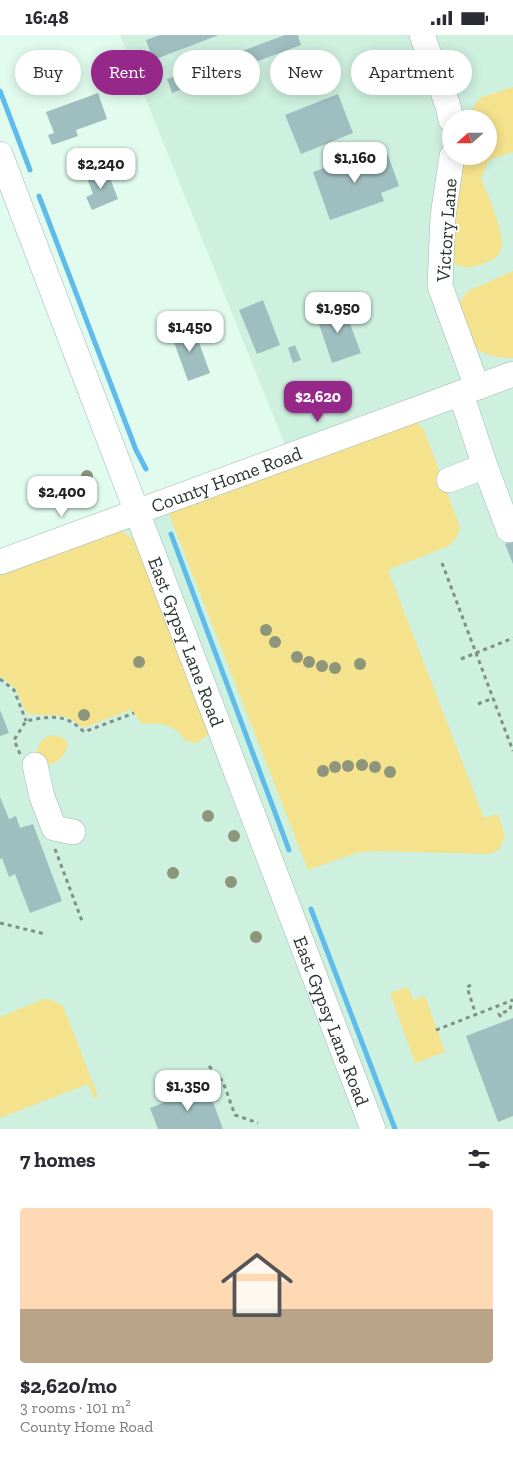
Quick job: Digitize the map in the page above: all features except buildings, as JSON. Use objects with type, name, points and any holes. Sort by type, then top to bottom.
[{"type":"street","points":[[422,35],[449,110]]},
{"type":"street","name":"East Gypsy Lane Road","points":[[0,154],[373,1129]]},
{"type":"street","name":"Victory Lane","points":[[451,165],[443,216],[440,286],[469,391],[484,466],[509,530]]},
{"type":"street","name":"County Home Road","points":[[0,562],[513,374]]},
{"type":"street","points":[[449,480],[484,466]]},
{"type":"street","points":[[35,765],[42,797],[54,827],[73,832]]},
{"type":"path","points":[[442,563],[513,751]]},
{"type":"path","points":[[461,659],[513,638]]},
{"type":"path","points":[[0,679],[14,690],[26,721]]},
{"type":"path","points":[[478,704],[492,698]]},
{"type":"path","points":[[0,923],[45,935]]},
{"type":"path","points":[[472,985],[467,987],[476,1015]]},
{"type":"path","points":[[496,1007],[500,1016],[510,1010],[513,1000]]},
{"type":"path","points":[[436,1030],[513,1000]]},
{"type":"path","points":[[209,1066],[223,1082],[235,1115],[258,1123]]},
{"type":"shaded area","points":[[120,35],[513,35],[513,1129],[0,1129],[0,562],[289,455],[144,95],[163,95],[163,50],[126,50]]},
{"type":"shaded area","points":[[513,87],[513,152],[498,157],[498,110],[471,110],[480,98]]},
{"type":"shaded area","points":[[459,165],[487,165],[481,178],[499,226],[502,245],[500,252],[494,259],[471,267],[458,266],[449,261]]},
{"type":"shaded area","points":[[513,271],[513,358],[488,355],[474,346],[456,308],[468,291]]},
{"type":"shaded area","points":[[415,421],[424,430],[460,527],[457,537],[451,545],[388,570],[484,818],[498,814],[505,836],[499,850],[489,854],[376,851],[356,853],[308,870],[169,514],[176,506]]},
{"type":"shaded area","points":[[115,531],[124,532],[139,544],[211,732],[197,743],[185,740],[178,732],[167,726],[142,724],[131,710],[83,728],[61,716],[26,713],[16,689],[0,676],[0,572]]},
{"type":"shaded area","points":[[54,735],[65,739],[68,745],[60,759],[46,765],[37,754],[38,747],[41,741]]},
{"type":"shaded area","points":[[408,987],[413,1000],[425,996],[445,1052],[415,1063],[390,993]]},
{"type":"shaded area","points":[[44,999],[52,1000],[63,1006],[98,1096],[94,1098],[88,1084],[0,1118],[0,1017]]},
{"type":"waterway","points":[[0,91],[30,170]]},
{"type":"waterway","points":[[39,196],[136,450],[146,469]]},
{"type":"waterway","points":[[171,534],[289,850]]},
{"type":"waterway","points":[[311,909],[395,1129]]}]
